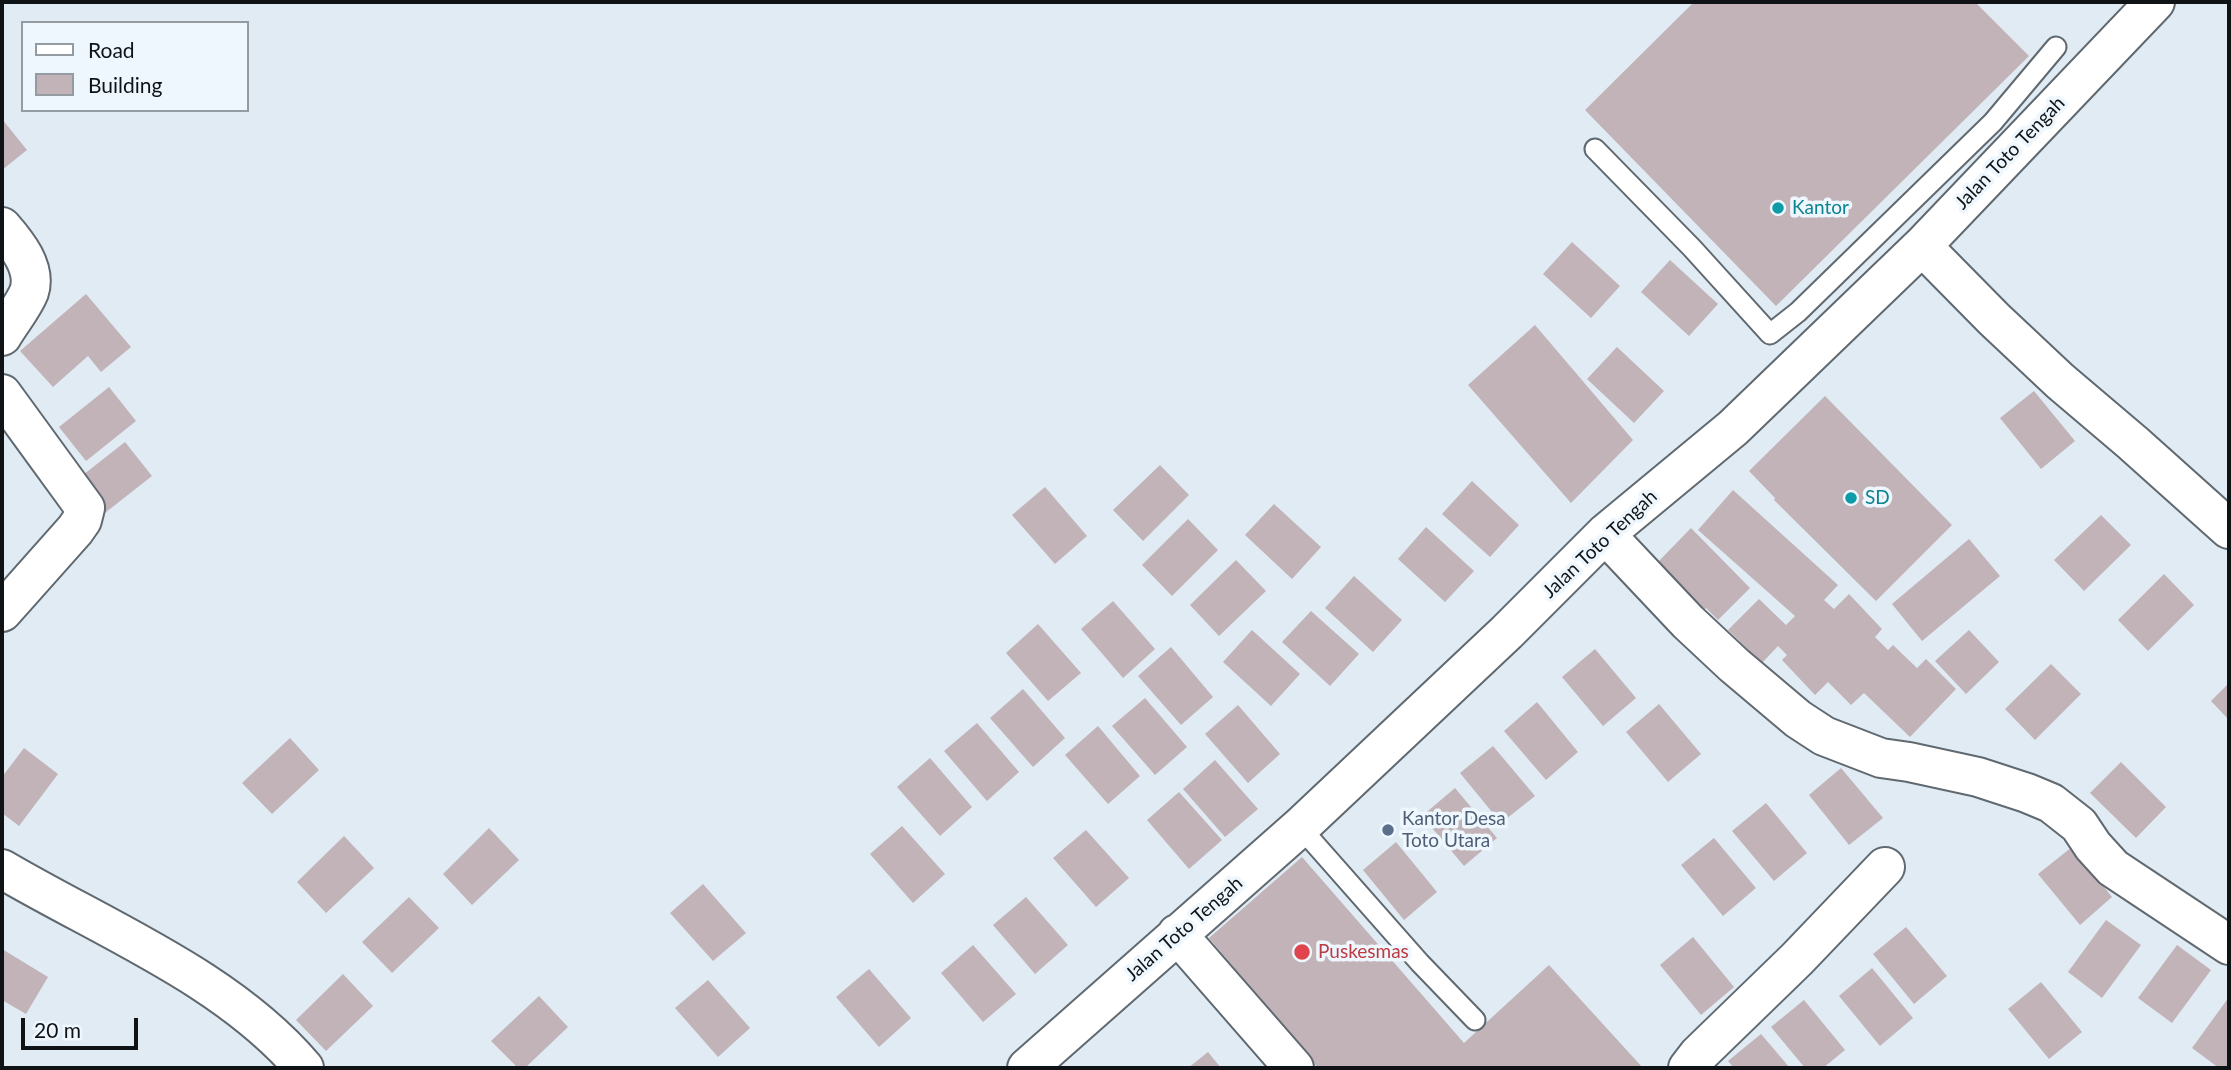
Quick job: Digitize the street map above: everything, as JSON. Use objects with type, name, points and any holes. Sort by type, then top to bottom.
[{"type":"street","name":"Jalan Toto Tengah","points":[[1042,1063],[1177,934],[1300,827],[1507,632],[1605,534],[1733,428],[1922,246],[2004,134],[2155,2]]},
{"type":"street","points":[[2,226],[22,252],[29,269],[30,285],[28,294],[2,336]]},
{"type":"street","points":[[1922,246],[2060,382],[2229,529]]},
{"type":"street","points":[[2,394],[85,508],[82,520],[75,530],[2,612]]},
{"type":"street","points":[[1605,534],[1688,622],[1734,665],[1788,711],[1824,736],[1881,758],[1978,777],[2051,803],[2079,825],[2113,869],[2229,945]]},
{"type":"street","points":[[1688,1068],[1885,867]]},
{"type":"street","points":[[2,869],[137,943],[234,1002],[304,1068]]},
{"type":"street","points":[[1177,934],[1294,1068]]},
{"type":"lane","points":[[1595,149],[1692,248],[1770,334],[1798,313],[2004,134],[2056,47]]},
{"type":"lane","points":[[1300,827],[1420,963],[1475,1020]]},
{"type":"building","name":"Kantor","points":[[1694,2],[1975,2],[2029,56],[1776,306],[1585,110]]},
{"type":"building","points":[[2,119],[27,150],[2,170]]},
{"type":"building","points":[[1572,242],[1620,286],[1591,318],[1543,274]]},
{"type":"building","points":[[1670,260],[1718,304],[1689,336],[1641,292]]},
{"type":"building","points":[[86,294],[131,347],[101,372],[88,356],[53,387],[20,351]]},
{"type":"building","points":[[1535,325],[1633,440],[1571,503],[1468,385]]},
{"type":"building","points":[[1617,347],[1664,391],[1634,423],[1587,379]]},
{"type":"building","points":[[109,387],[136,421],[86,461],[59,427]]},
{"type":"building","points":[[2034,391],[2075,441],[2041,469],[2000,418]]},
{"type":"building","name":"SD","points":[[1825,396],[1952,525],[1876,601],[1774,500],[1749,471]]},
{"type":"building","points":[[125,442],[152,476],[101,516],[74,482]]},
{"type":"building","points":[[1160,465],[1189,495],[1143,541],[1113,510]]},
{"type":"building","points":[[1472,481],[1519,525],[1490,557],[1442,514]]},
{"type":"building","points":[[1045,487],[1087,536],[1055,564],[1012,515]]},
{"type":"building","points":[[1733,490],[1838,585],[1824,600],[1834,609],[1849,594],[1882,629],[1875,637],[1888,650],[1893,645],[1917,668],[1926,659],[1956,689],[1910,737],[1864,693],[1851,705],[1828,682],[1815,695],[1782,660],[1787,655],[1778,646],[1762,663],[1728,630],[1759,599],[1786,625],[1795,616],[1698,530]]},
{"type":"building","points":[[1274,504],[1321,547],[1292,579],[1245,535]]},
{"type":"building","points":[[2101,515],[2131,545],[2084,591],[2054,560]]},
{"type":"building","points":[[1188,519],[1218,550],[1172,596],[1142,565]]},
{"type":"building","points":[[1426,527],[1474,571],[1445,602],[1398,559]]},
{"type":"building","points":[[1691,528],[1750,588],[1718,620],[1706,608],[1699,615],[1658,564]]},
{"type":"building","points":[[1969,539],[2000,576],[1922,641],[1892,604]]},
{"type":"building","points":[[1236,560],[1266,591],[1219,636],[1190,605]]},
{"type":"building","points":[[2164,574],[2194,605],[2148,651],[2118,620]]},
{"type":"building","points":[[1354,576],[1402,620],[1373,652],[1325,608]]},
{"type":"building","points":[[1113,601],[1155,649],[1123,678],[1081,629]]},
{"type":"building","points":[[1311,611],[1359,654],[1330,686],[1282,642]]},
{"type":"building","points":[[1038,624],[1081,673],[1048,701],[1006,653]]},
{"type":"building","points":[[1252,630],[1300,674],[1271,706],[1223,662]]},
{"type":"building","points":[[1969,630],[1999,662],[1966,694],[1935,661]]},
{"type":"building","points":[[1171,647],[1213,697],[1181,725],[1138,676]]},
{"type":"building","points":[[1595,649],[1636,698],[1603,726],[1562,677]]},
{"type":"building","points":[[2051,664],[2081,694],[2035,740],[2005,709]]},
{"type":"building","points":[[2229,683],[2229,720],[2211,701]]},
{"type":"building","points":[[1023,689],[1065,738],[1033,767],[990,718]]},
{"type":"building","points":[[1145,698],[1187,747],[1155,775],[1112,726]]},
{"type":"building","points":[[1537,702],[1578,752],[1546,780],[1504,731]]},
{"type":"building","points":[[1659,704],[1701,754],[1668,782],[1626,732]]},
{"type":"building","points":[[1238,705],[1280,754],[1248,783],[1205,734]]},
{"type":"building","points":[[977,723],[1019,772],[987,801],[944,751]]},
{"type":"building","points":[[1098,726],[1140,776],[1108,804],[1065,755]]},
{"type":"building","points":[[290,738],[319,770],[272,814],[242,783]]},
{"type":"building","points":[[1493,746],[1535,796],[1501,823],[1460,773]]},
{"type":"building","points":[[24,748],[58,774],[19,826],[2,813],[2,777]]},
{"type":"building","points":[[930,758],[972,807],[940,836],[897,787]]},
{"type":"building","points":[[1215,760],[1258,809],[1225,837],[1183,789]]},
{"type":"building","points":[[2121,762],[2166,807],[2136,838],[2090,793]]},
{"type":"building","points":[[1841,768],[1883,818],[1849,845],[1809,795]]},
{"type":"building","points":[[1455,788],[1497,838],[1464,866],[1422,816]]},
{"type":"building","points":[[1179,792],[1222,840],[1189,869],[1147,820]]},
{"type":"building","points":[[1766,803],[1807,853],[1774,881],[1732,831]]},
{"type":"building","points":[[902,826],[945,874],[913,903],[870,854]]},
{"type":"building","points":[[489,828],[519,860],[472,905],[443,874]]},
{"type":"building","points":[[1086,830],[1129,878],[1096,907],[1053,858]]},
{"type":"building","points":[[344,836],[374,868],[326,913],[297,882]]},
{"type":"building","points":[[1714,838],[1756,888],[1723,916],[1681,865]]},
{"type":"building","points":[[1396,842],[1437,892],[1404,920],[1363,870]]},
{"type":"building","points":[[2072,847],[2112,897],[2080,925],[2038,874]]},
{"type":"building","name":"Puskesmas","points":[[1302,857],[1464,1043],[1549,965],[1643,1068],[1318,1068],[1209,938]]},
{"type":"building","points":[[703,884],[746,933],[713,961],[670,913]]},
{"type":"building","points":[[409,897],[439,928],[392,973],[362,942]]},
{"type":"building","points":[[1026,897],[1068,945],[1035,974],[993,925]]},
{"type":"building","points":[[2106,920],[2141,945],[2102,998],[2068,972]]},
{"type":"building","points":[[1906,927],[1947,976],[1914,1004],[1873,954]]},
{"type":"building","points":[[1693,937],[1734,987],[1701,1015],[1660,965]]},
{"type":"building","points":[[973,945],[1016,994],[983,1022],[941,973]]},
{"type":"building","points":[[2177,945],[2211,970],[2172,1023],[2138,998]]},
{"type":"building","points":[[2,949],[48,977],[26,1014],[2,1000]]},
{"type":"building","points":[[1872,968],[1913,1018],[1880,1046],[1839,996]]},
{"type":"building","points":[[869,969],[911,1018],[879,1047],[836,997]]},
{"type":"building","points":[[343,974],[373,1006],[326,1051],[296,1020]]},
{"type":"building","points":[[708,980],[750,1028],[718,1057],[675,1008]]},
{"type":"building","points":[[2041,982],[2082,1032],[2049,1059],[2008,1009]]},
{"type":"building","points":[[539,996],[568,1027],[525,1068],[518,1068],[491,1041]]},
{"type":"building","points":[[2229,997],[2229,1068],[2219,1068],[2192,1048]]},
{"type":"building","points":[[1804,1000],[1845,1050],[1823,1068],[1805,1068],[1771,1027]]},
{"type":"building","points":[[1761,1034],[1790,1068],[1734,1068],[1728,1061]]},
{"type":"building","points":[[1208,1052],[1221,1068],[1188,1068]]},
{"type":"place","name":"Kantor","points":[[1778,208]]},
{"type":"place","name":"SD","points":[[1851,498]]},
{"type":"place","name":"Kantor Desa Toto Utara","points":[[1388,830]]},
{"type":"place","name":"Puskesmas","points":[[1302,952]]}]
